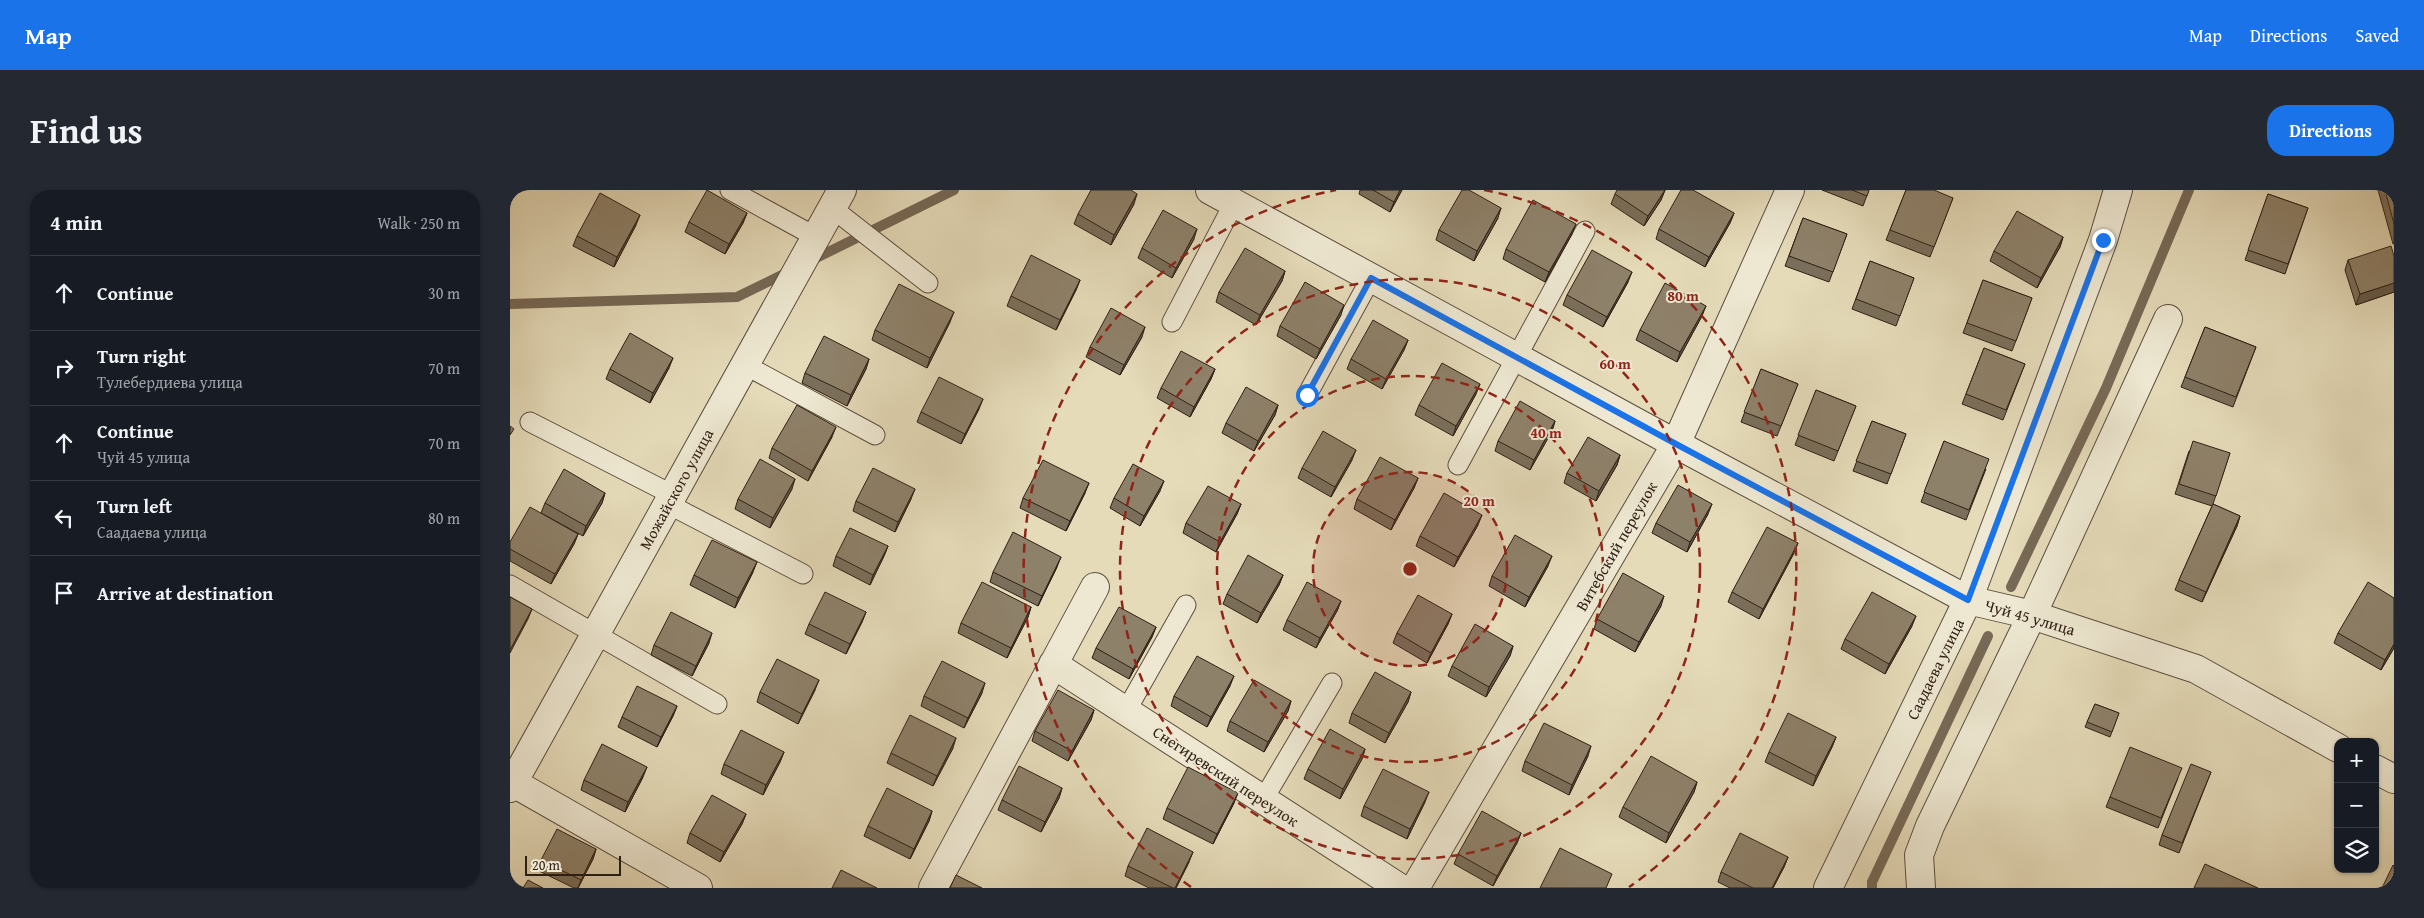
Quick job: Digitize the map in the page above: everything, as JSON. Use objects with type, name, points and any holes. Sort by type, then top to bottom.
[{"type":"street","name":"Чуй 45 улица","points":[[1210,190],[1517,358],[1968,600],[2032,615],[2196,669],[2334,746]]},
{"type":"street","name":"Витебский переулок","points":[[1415,888],[1676,444],[1790,190]]},
{"type":"street","name":"Саадаева улица","points":[[1828,888],[1968,600],[2103,240],[2118,190]]},
{"type":"street","name":"Можайского улица","points":[[511,784],[837,199]]},
{"type":"street","points":[[1921,888],[1919,855],[1930,826],[2032,615],[2168,319]]},
{"type":"street","points":[[933,888],[1095,588]]},
{"type":"street","name":"Снегиревский переулок","points":[[1053,664],[1400,888]]},
{"type":"street","points":[[2379,771],[2394,779]]},
{"type":"street","points":[[511,784],[698,888]]},
{"type":"lane","points":[[730,190],[816,237]]},
{"type":"lane","points":[[837,199],[928,284]]},
{"type":"lane","points":[[1172,322],[1234,203]]},
{"type":"lane","points":[[1458,465],[1585,231]]},
{"type":"lane","points":[[1307,395],[1371,278]]},
{"type":"lane","points":[[745,365],[875,435]]},
{"type":"lane","points":[[530,422],[803,574]]},
{"type":"lane","points":[[510,584],[717,704]]},
{"type":"lane","points":[[1126,711],[1186,605]]},
{"type":"lane","points":[[1264,800],[1332,683]]},
{"type":"building","points":[[707,190],[747,213],[729,244],[689,222]]},
{"type":"building","points":[[1091,190],[1131,190],[1137,194],[1114,235],[1078,214]]},
{"type":"building","points":[[1373,190],[1400,190],[1394,202]]},
{"type":"building","points":[[1462,190],[1469,190],[1501,208],[1477,251],[1439,230]]},
{"type":"building","points":[[1617,190],[1665,190],[1648,216],[1615,194]]},
{"type":"building","points":[[1681,190],[1693,190],[1734,213],[1709,257],[1659,229]]},
{"type":"building","points":[[1852,190],[1869,190],[1867,196]]},
{"type":"building","points":[[1906,190],[1934,190],[1953,198],[1934,247],[1890,230]]},
{"type":"building","points":[[2385,190],[2394,190],[2394,224]]},
{"type":"building","points":[[600,193],[640,215],[617,257],[577,236]]},
{"type":"building","points":[[2268,194],[2308,208],[2288,264],[2248,250]]},
{"type":"building","points":[[1533,200],[1576,224],[1549,272],[1506,249]]},
{"type":"building","points":[[1163,210],[1197,229],[1176,268],[1142,248]]},
{"type":"building","points":[[2017,211],[2063,237],[2041,278],[1994,251]]},
{"type":"building","points":[[1803,218],[1847,234],[1833,272],[1789,256]]},
{"type":"building","points":[[2391,246],[2394,256],[2394,283],[2360,294],[2348,260]]},
{"type":"building","points":[[1245,248],[1285,271],[1260,315],[1219,292]]},
{"type":"building","points":[[1592,250],[1632,272],[1607,317],[1567,295]]},
{"type":"building","points":[[1031,255],[1080,280],[1060,320],[1011,296]]},
{"type":"building","points":[[1870,261],[1914,278],[1900,316],[1856,299]]},
{"type":"building","points":[[1983,280],[2032,298],[2016,341],[1967,323]]},
{"type":"building","points":[[1305,282],[1344,305],[1320,349],[1280,326]]},
{"type":"building","points":[[1665,283],[1706,306],[1680,352],[1640,330]]},
{"type":"building","points":[[899,284],[954,312],[930,358],[875,330]]},
{"type":"building","points":[[1111,308],[1145,327],[1124,365],[1090,347]]},
{"type":"building","points":[[1373,320],[1408,340],[1386,379],[1351,359]]},
{"type":"building","points":[[2205,327],[2256,347],[2236,397],[2185,377]]},
{"type":"building","points":[[630,333],[673,358],[653,393],[610,369]]},
{"type":"building","points":[[824,336],[869,359],[851,395],[805,373]]},
{"type":"building","points":[[1984,348],[2025,364],[2006,410],[1966,394]]},
{"type":"building","points":[[1181,351],[1215,369],[1194,407],[1161,388]]},
{"type":"building","points":[[1442,363],[1480,384],[1456,426],[1419,405]]},
{"type":"building","points":[[1761,369],[1798,384],[1781,426],[1744,412]]},
{"type":"building","points":[[939,377],[983,399],[965,434],[921,412]]},
{"type":"building","points":[[1246,387],[1278,405],[1258,441],[1226,423]]},
{"type":"building","points":[[1816,390],[1856,406],[1838,451],[1798,435]]},
{"type":"building","points":[[1520,401],[1555,421],[1534,460],[1498,441]]},
{"type":"building","points":[[797,405],[836,427],[812,471],[772,448]]},
{"type":"building","points":[[1872,421],[1906,434],[1891,474],[1856,461]]},
{"type":"building","points":[[510,426],[514,429],[510,435]]},
{"type":"building","points":[[1323,431],[1356,450],[1335,487],[1302,468]]},
{"type":"building","points":[[1588,437],[1620,455],[1599,491],[1567,473]]},
{"type":"building","points":[[1944,441],[1989,459],[1969,510],[1924,492]]},
{"type":"building","points":[[2193,441],[2230,453],[2216,496],[2179,484]]},
{"type":"building","points":[[1380,457],[1418,478],[1395,520],[1357,499]]},
{"type":"building","points":[[760,459],[795,479],[773,518],[738,499]]},
{"type":"building","points":[[1043,460],[1089,483],[1070,521],[1023,498]]},
{"type":"building","points":[[1133,464],[1164,481],[1144,516],[1114,498]]},
{"type":"building","points":[[873,468],[915,489],[898,522],[856,501]]},
{"type":"building","points":[[564,469],[605,493],[586,526],[545,503]]},
{"type":"building","points":[[1678,485],[1712,504],[1690,542],[1656,523]]},
{"type":"building","points":[[1208,486],[1241,504],[1220,542],[1186,523]]},
{"type":"building","points":[[1444,493],[1482,515],[1458,557],[1420,536]]},
{"type":"building","points":[[2213,504],[2240,516],[2206,592],[2179,580]]},
{"type":"building","points":[[530,507],[578,534],[555,574],[510,549],[510,542]]},
{"type":"building","points":[[1767,527],[1798,543],[1763,609],[1732,592]]},
{"type":"building","points":[[850,528],[888,546],[873,575],[836,556]]},
{"type":"building","points":[[1013,532],[1061,557],[1042,596],[993,572]]},
{"type":"building","points":[[1515,535],[1552,556],[1529,597],[1492,576]]},
{"type":"building","points":[[712,540],[757,562],[738,598],[694,575]]},
{"type":"building","points":[[1248,555],[1283,575],[1261,613],[1227,594]]},
{"type":"building","points":[[1623,573],[1664,596],[1639,642],[1597,619]]},
{"type":"building","points":[[982,582],[1031,607],[1011,648],[961,623]]},
{"type":"building","points":[[1307,582],[1341,601],[1320,638],[1287,620]]},
{"type":"building","points":[[2368,582],[2394,598],[2394,644],[2385,660],[2338,633]]},
{"type":"building","points":[[825,592],[866,612],[850,644],[809,624]]},
{"type":"building","points":[[1872,592],[1916,616],[1889,664],[1845,639]]},
{"type":"building","points":[[1418,595],[1452,614],[1431,653],[1397,633]]},
{"type":"building","points":[[510,597],[532,609],[510,650]]},
{"type":"building","points":[[1119,607],[1156,627],[1133,669],[1096,648]]},
{"type":"building","points":[[671,612],[712,633],[696,666],[654,645]]},
{"type":"building","points":[[1475,624],[1513,646],[1489,687],[1452,666]]},
{"type":"building","points":[[1197,656],[1234,676],[1211,717],[1174,696]]},
{"type":"building","points":[[777,659],[819,680],[802,714],[760,692]]},
{"type":"building","points":[[942,661],[985,683],[968,718],[924,696]]},
{"type":"building","points":[[1375,672],[1411,692],[1389,733],[1352,713]]},
{"type":"building","points":[[1254,680],[1291,701],[1268,742],[1230,721]]},
{"type":"building","points":[[637,686],[677,706],[661,737],[622,717]]},
{"type":"building","points":[[1058,690],[1094,710],[1072,751],[1035,731]]},
{"type":"building","points":[[2095,704],[2119,713],[2112,732],[2087,722]]},
{"type":"building","points":[[1788,713],[1836,737],[1816,776],[1769,752]]},
{"type":"building","points":[[910,715],[956,738],[937,776],[891,753]]},
{"type":"building","points":[[1544,723],[1591,746],[1572,785],[1525,761]]},
{"type":"building","points":[[1330,729],[1365,749],[1343,789],[1308,769]]},
{"type":"building","points":[[741,730],[784,752],[766,785],[724,764]]},
{"type":"building","points":[[602,744],[647,767],[628,802],[584,780]]},
{"type":"building","points":[[2130,747],[2182,768],[2161,818],[2110,797]]},
{"type":"building","points":[[1651,756],[1697,782],[1669,833],[1623,807]]},
{"type":"building","points":[[2191,764],[2211,772],[2182,843],[2162,835]]},
{"type":"building","points":[[1019,766],[1062,788],[1045,822],[1002,800]]},
{"type":"building","points":[[1188,767],[1238,793],[1217,834],[1167,808]]},
{"type":"building","points":[[1383,769],[1429,792],[1410,829],[1364,806]]},
{"type":"building","points":[[887,788],[932,811],[914,849],[868,826]]},
{"type":"building","points":[[712,795],[746,814],[724,852],[690,833]]},
{"type":"building","points":[[1482,811],[1521,833],[1497,876],[1458,854]]},
{"type":"building","points":[[1147,828],[1193,852],[1175,888],[1128,866]]},
{"type":"building","points":[[557,829],[596,849],[581,880],[541,860]]},
{"type":"building","points":[[1740,833],[1788,857],[1772,888],[1753,888],[1721,872]]},
{"type":"building","points":[[1560,848],[1612,874],[1606,888],[1540,888]]},
{"type":"building","points":[[2205,864],[2258,888],[2194,888]]},
{"type":"building","points":[[2393,865],[2394,888],[2382,888]]},
{"type":"building","points":[[841,870],[877,888],[832,888]]},
{"type":"building","points":[[956,875],[982,888],[950,888]]},
{"type":"building","points":[[528,880],[543,888],[523,888]]},
{"type":"waterway","points":[[810,261],[954,190]]},
{"type":"waterway","points":[[2011,587],[2106,388],[2189,190]]},
{"type":"waterway","points":[[510,304],[737,297],[790,271]]},
{"type":"waterway","points":[[1872,888],[1872,882],[1988,636]]},
{"type":"route","points":[[1307,395],[1371,278],[1968,600],[2103,240]]}]
